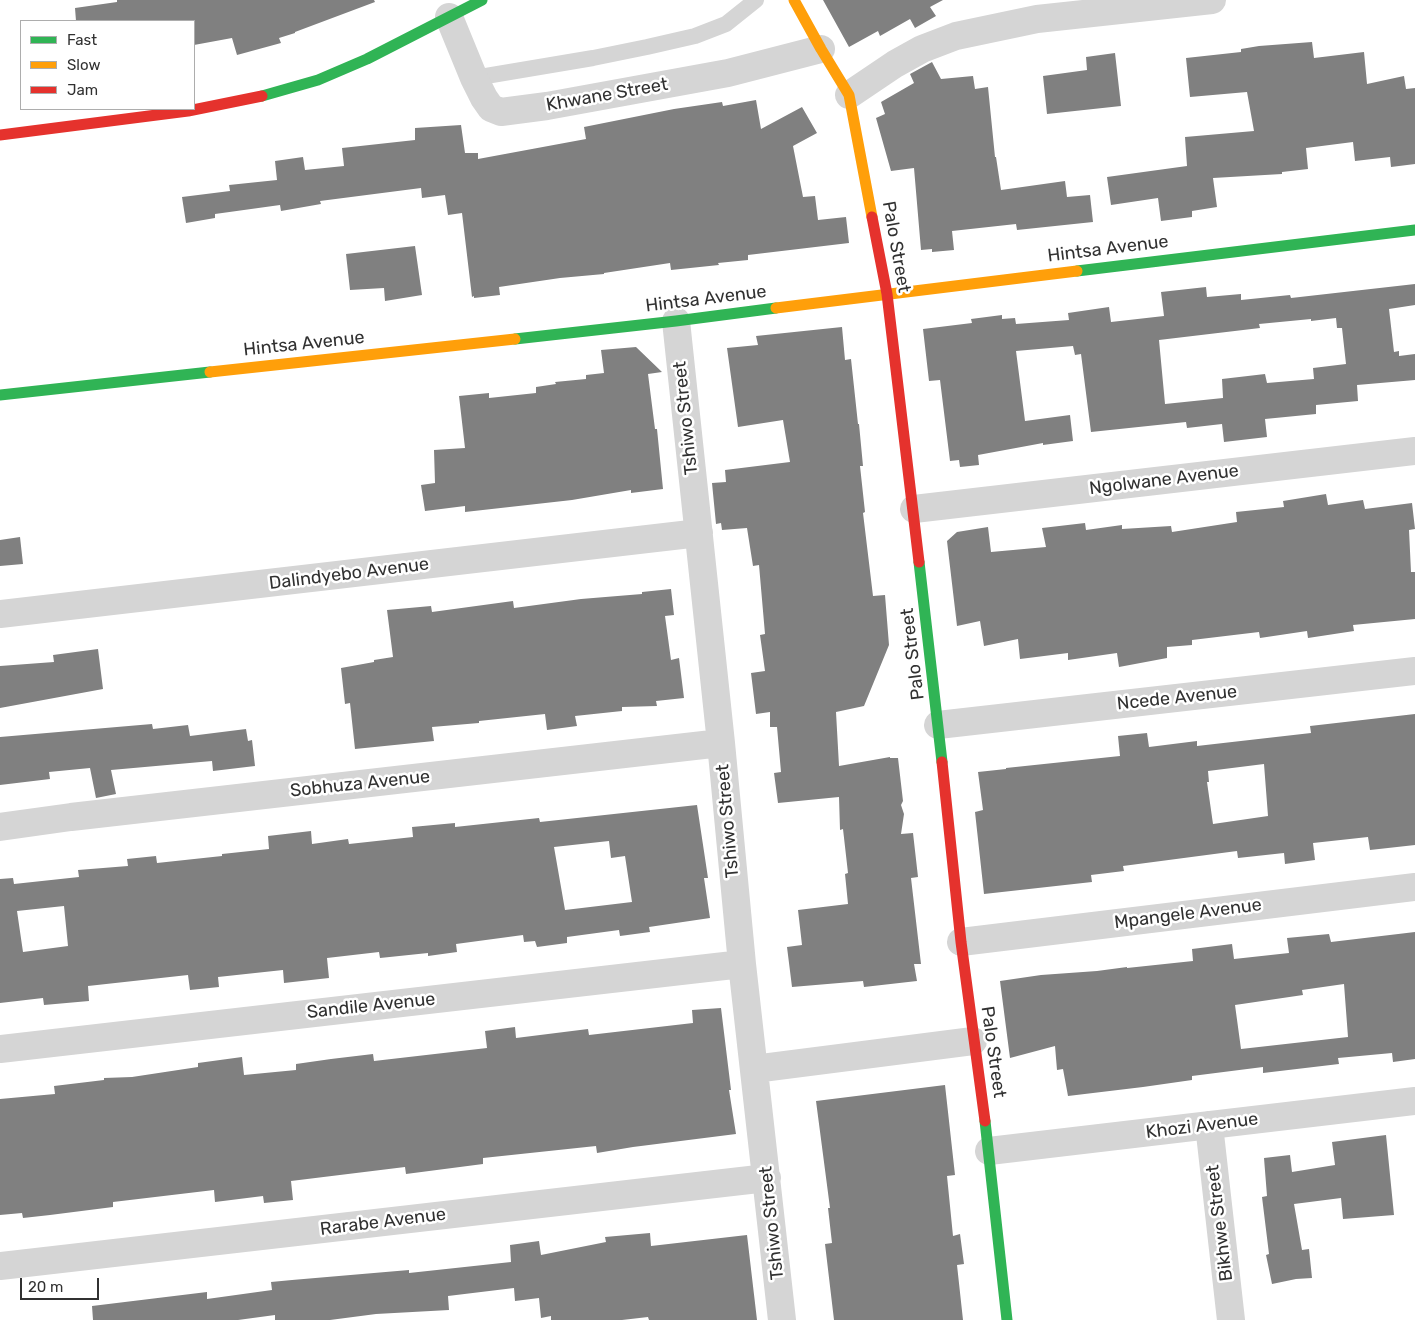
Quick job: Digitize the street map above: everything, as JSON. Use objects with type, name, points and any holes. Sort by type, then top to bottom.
[{"type":"street","points":[[195,110],[252,99],[318,80],[368,60],[482,0]]},
{"type":"street","name":"Palo Street","points":[[794,0],[849,95],[887,294],[914,509],[961,942],[989,1151],[1007,1320]]},
{"type":"street","points":[[849,95],[895,64],[922,49],[956,36],[1037,19],[1212,0]]},
{"type":"street","name":"Khwane Street","points":[[450,17],[484,98],[491,108],[501,112],[547,106],[728,72],[821,49]]},
{"type":"street","points":[[0,135],[193,110]]},
{"type":"street","name":"Hintsa Avenue","points":[[0,395],[676,321],[1415,230]]},
{"type":"street","name":"Tshiwo Street","points":[[676,321],[721,743],[742,964],[782,1320]]},
{"type":"street","name":"Ngolwane Avenue","points":[[914,509],[1415,451]]},
{"type":"street","name":"Dalindyebo Avenue","points":[[0,614],[699,533]]},
{"type":"street","name":"Ncede Avenue","points":[[938,725],[1415,671]]},
{"type":"street","name":"Sobhuza Avenue","points":[[0,827],[71,817],[721,743]]},
{"type":"street","name":"Mpangele Avenue","points":[[961,942],[1415,887]]},
{"type":"street","name":"Sandile Avenue","points":[[0,1049],[742,964]]},
{"type":"street","points":[[754,1069],[973,1040]]},
{"type":"street","name":"Khozi Avenue","points":[[989,1151],[1415,1101]]},
{"type":"street","name":"Bikhwe Street","points":[[1209,1125],[1232,1320]]},
{"type":"street","name":"Rarabe Avenue","points":[[0,1266],[767,1178]]},
{"type":"lane","points":[[474,78],[602,56],[695,36],[726,24],[756,0]]},
{"type":"building","points":[[117,0],[374,0],[375,2],[279,38],[281,43],[237,55],[232,38],[195,45],[195,20],[76,20],[75,8],[117,2]]},
{"type":"building","points":[[823,0],[943,0],[930,7],[936,16],[915,28],[910,19],[880,36],[878,31],[849,47]]},
{"type":"building","points":[[1312,42],[1314,58],[1364,52],[1367,84],[1404,76],[1406,89],[1415,88],[1415,164],[1391,167],[1390,157],[1355,161],[1353,142],[1306,148],[1308,169],[1282,172],[1282,174],[1213,178],[1217,207],[1192,211],[1192,217],[1161,221],[1158,198],[1111,205],[1107,177],[1187,166],[1185,137],[1254,131],[1247,92],[1190,97],[1186,58],[1241,52],[1241,49],[1259,46]]},
{"type":"building","points":[[1115,53],[1121,106],[1047,114],[1043,76],[1087,70],[1086,57]]},
{"type":"building","points":[[932,62],[941,79],[973,76],[975,89],[988,87],[995,157],[1001,190],[1065,181],[1067,197],[1090,195],[1093,222],[1017,230],[1016,224],[952,231],[954,250],[932,252],[932,249],[921,250],[914,168],[891,171],[876,118],[885,114],[881,102],[914,83],[910,74]]},
{"type":"building","points":[[756,100],[761,129],[802,107],[817,133],[793,146],[803,197],[815,196],[818,220],[846,217],[849,243],[748,255],[748,260],[718,263],[719,265],[671,270],[670,263],[604,274],[560,278],[499,287],[500,295],[474,298],[474,296],[472,297],[462,213],[448,215],[445,195],[422,198],[421,188],[320,201],[321,204],[281,211],[280,205],[215,214],[215,218],[186,223],[182,197],[230,191],[229,185],[277,180],[275,161],[303,157],[305,170],[344,166],[342,148],[415,140],[415,128],[461,125],[465,153],[478,153],[478,159],[586,139],[584,127],[674,109],[722,102],[723,106]]},
{"type":"building","points":[[415,246],[422,295],[385,301],[384,288],[350,290],[346,254]]},
{"type":"building","points":[[1415,284],[1415,305],[1389,309],[1394,352],[1399,351],[1399,356],[1415,354],[1415,380],[1357,385],[1358,401],[1316,405],[1316,414],[1265,419],[1267,437],[1224,442],[1222,424],[1187,428],[1186,422],[1091,432],[1081,354],[1075,355],[1073,346],[1016,351],[1025,421],[1070,415],[1073,441],[1043,445],[1043,443],[978,455],[979,465],[960,467],[959,460],[950,461],[940,380],[929,381],[923,329],[972,323],[971,319],[1002,315],[1002,319],[1015,318],[1016,324],[1069,320],[1068,313],[1109,307],[1111,322],[1164,316],[1161,292],[1206,287],[1207,297],[1241,294],[1241,300],[1290,295],[1291,298]],"holes":[[[1336,318],[1337,328],[1342,328],[1346,364],[1313,368],[1314,379],[1267,383],[1265,374],[1222,379],[1223,398],[1165,404],[1159,340],[1260,328],[1259,324],[1311,319],[1311,321]]]},
{"type":"building","points":[[842,327],[845,360],[851,359],[859,424],[863,466],[860,466],[865,512],[863,513],[873,596],[885,595],[889,645],[864,706],[836,712],[839,766],[890,757],[898,758],[903,801],[901,805],[904,814],[901,834],[913,833],[918,877],[911,878],[921,964],[914,964],[917,981],[864,987],[863,981],[792,987],[787,947],[802,945],[798,910],[848,904],[845,874],[848,873],[843,829],[840,830],[839,797],[778,803],[774,773],[781,772],[777,727],[770,727],[770,712],[756,714],[751,673],[765,671],[760,635],[765,634],[759,565],[753,566],[747,528],[722,530],[721,523],[716,524],[712,483],[726,482],[725,470],[790,462],[783,420],[738,427],[727,348],[758,345],[756,336]]},
{"type":"building","points":[[636,347],[662,372],[648,374],[655,429],[657,429],[663,489],[631,493],[631,490],[572,500],[465,512],[465,506],[425,511],[421,485],[435,483],[434,450],[465,448],[459,396],[489,393],[489,398],[536,393],[536,387],[556,384],[555,382],[586,379],[586,375],[604,373],[601,350]]},
{"type":"building","points":[[1326,494],[1328,505],[1363,500],[1365,509],[1412,503],[1415,529],[1409,530],[1411,572],[1415,572],[1415,619],[1353,625],[1354,631],[1308,638],[1307,631],[1260,638],[1259,632],[1192,640],[1192,645],[1167,647],[1167,658],[1119,667],[1117,653],[1068,660],[1068,653],[1020,659],[1018,639],[984,646],[980,621],[957,626],[947,541],[957,532],[988,527],[991,552],[1046,547],[1042,528],[1085,523],[1086,530],[1122,525],[1122,529],[1171,526],[1172,532],[1237,522],[1236,512],[1284,507],[1283,501]]},
{"type":"building","points":[[20,537],[23,564],[0,566],[0,540]]},
{"type":"building","points":[[671,589],[674,615],[665,616],[671,660],[679,658],[684,698],[656,701],[657,706],[622,707],[622,711],[575,716],[577,726],[547,730],[545,714],[432,727],[434,741],[355,749],[350,703],[345,704],[341,668],[393,657],[387,610],[431,606],[432,612],[513,601],[514,608]]},
{"type":"building","points":[[98,649],[103,689],[0,708],[0,666],[54,662],[53,655]]},
{"type":"building","points":[[1415,714],[1415,845],[1370,850],[1368,837],[1313,843],[1315,860],[1285,864],[1284,853],[1238,858],[1237,851],[1123,866],[1124,871],[1091,875],[1092,882],[984,894],[975,812],[983,810],[978,772],[1120,756],[1118,736],[1147,733],[1149,747],[1197,741],[1197,746],[1311,733],[1310,726]],"holes":[[[1264,764],[1268,816],[1213,824],[1207,782],[1209,782],[1208,771]]]},
{"type":"building","points":[[152,724],[153,729],[188,725],[190,736],[246,729],[248,741],[252,740],[255,766],[213,771],[212,761],[111,770],[116,794],[96,798],[90,768],[49,772],[50,779],[0,785],[0,737]]},
{"type":"building","points":[[697,805],[708,878],[704,878],[710,918],[649,927],[650,932],[620,936],[619,930],[567,937],[567,943],[537,947],[535,941],[524,942],[523,935],[456,944],[457,952],[428,956],[428,953],[380,958],[379,952],[327,958],[329,978],[284,983],[283,970],[218,977],[219,987],[190,990],[188,975],[88,986],[89,1001],[44,1005],[43,998],[0,1003],[0,879],[13,878],[14,884],[79,877],[78,870],[128,866],[127,859],[156,856],[157,863],[269,849],[268,836],[311,831],[312,844],[348,839],[349,844],[413,837],[412,827],[455,823],[455,827],[539,818],[540,822]],"holes":[[[609,841],[611,858],[625,856],[632,902],[565,910],[554,847]],[[64,906],[68,946],[23,952],[17,911]]]},
{"type":"building","points":[[1415,932],[1415,1059],[1393,1062],[1392,1053],[1338,1058],[1339,1064],[1263,1073],[1263,1067],[1192,1076],[1192,1080],[1068,1096],[1063,1069],[1057,1070],[1055,1046],[1010,1058],[1000,981],[1041,975],[1193,961],[1192,949],[1232,944],[1234,959],[1289,953],[1287,938],[1329,934],[1331,942]],"holes":[[[1344,984],[1348,1037],[1241,1049],[1235,1005],[1303,995],[1302,990]]]},
{"type":"building","points":[[721,1008],[731,1090],[729,1090],[736,1134],[597,1153],[596,1146],[483,1158],[483,1164],[406,1174],[405,1167],[291,1181],[293,1200],[264,1203],[263,1196],[215,1202],[214,1190],[113,1202],[113,1207],[50,1215],[23,1218],[22,1213],[0,1215],[0,1099],[55,1094],[54,1086],[198,1067],[198,1063],[242,1057],[244,1075],[296,1070],[296,1064],[373,1054],[374,1061],[487,1048],[485,1031],[515,1027],[516,1038],[588,1029],[589,1035],[693,1023],[692,1010]]},
{"type":"building","points":[[945,1085],[955,1175],[947,1176],[953,1236],[960,1234],[964,1264],[957,1265],[963,1320],[834,1320],[825,1244],[832,1243],[828,1208],[830,1208],[816,1101]]},
{"type":"building","points":[[1386,1135],[1394,1215],[1343,1219],[1341,1198],[1294,1204],[1302,1250],[1309,1249],[1312,1278],[1272,1284],[1266,1255],[1269,1254],[1262,1197],[1267,1196],[1264,1158],[1290,1155],[1292,1172],[1335,1165],[1332,1142]]},
{"type":"building","points":[[650,1233],[651,1246],[747,1235],[757,1320],[649,1320],[648,1317],[622,1320],[551,1320],[551,1316],[541,1318],[539,1298],[515,1301],[514,1288],[448,1296],[449,1310],[376,1314],[330,1320],[275,1320],[275,1315],[238,1320],[93,1320],[92,1306],[207,1292],[207,1299],[272,1290],[271,1282],[409,1270],[409,1273],[511,1262],[510,1245],[539,1241],[541,1255],[606,1242],[605,1237]]},
{"type":"traffic: fast","points":[[262,96],[318,80],[367,59],[482,0]]},
{"type":"traffic: fast","points":[[1077,271],[1415,230]]},
{"type":"traffic: fast","points":[[515,339],[776,308]]},
{"type":"traffic: fast","points":[[0,395],[210,372]]},
{"type":"traffic: fast","points":[[919,562],[942,762]]},
{"type":"traffic: fast","points":[[985,1121],[1007,1320]]},
{"type":"traffic: slow","points":[[794,0],[849,95],[872,217]]},
{"type":"traffic: slow","points":[[776,308],[1077,271]]},
{"type":"traffic: slow","points":[[210,372],[515,339]]},
{"type":"traffic: jam","points":[[195,110],[262,96]]},
{"type":"traffic: jam","points":[[0,135],[193,110]]},
{"type":"traffic: jam","points":[[872,217],[887,294],[919,562]]},
{"type":"traffic: jam","points":[[942,762],[961,942],[985,1121]]}]
